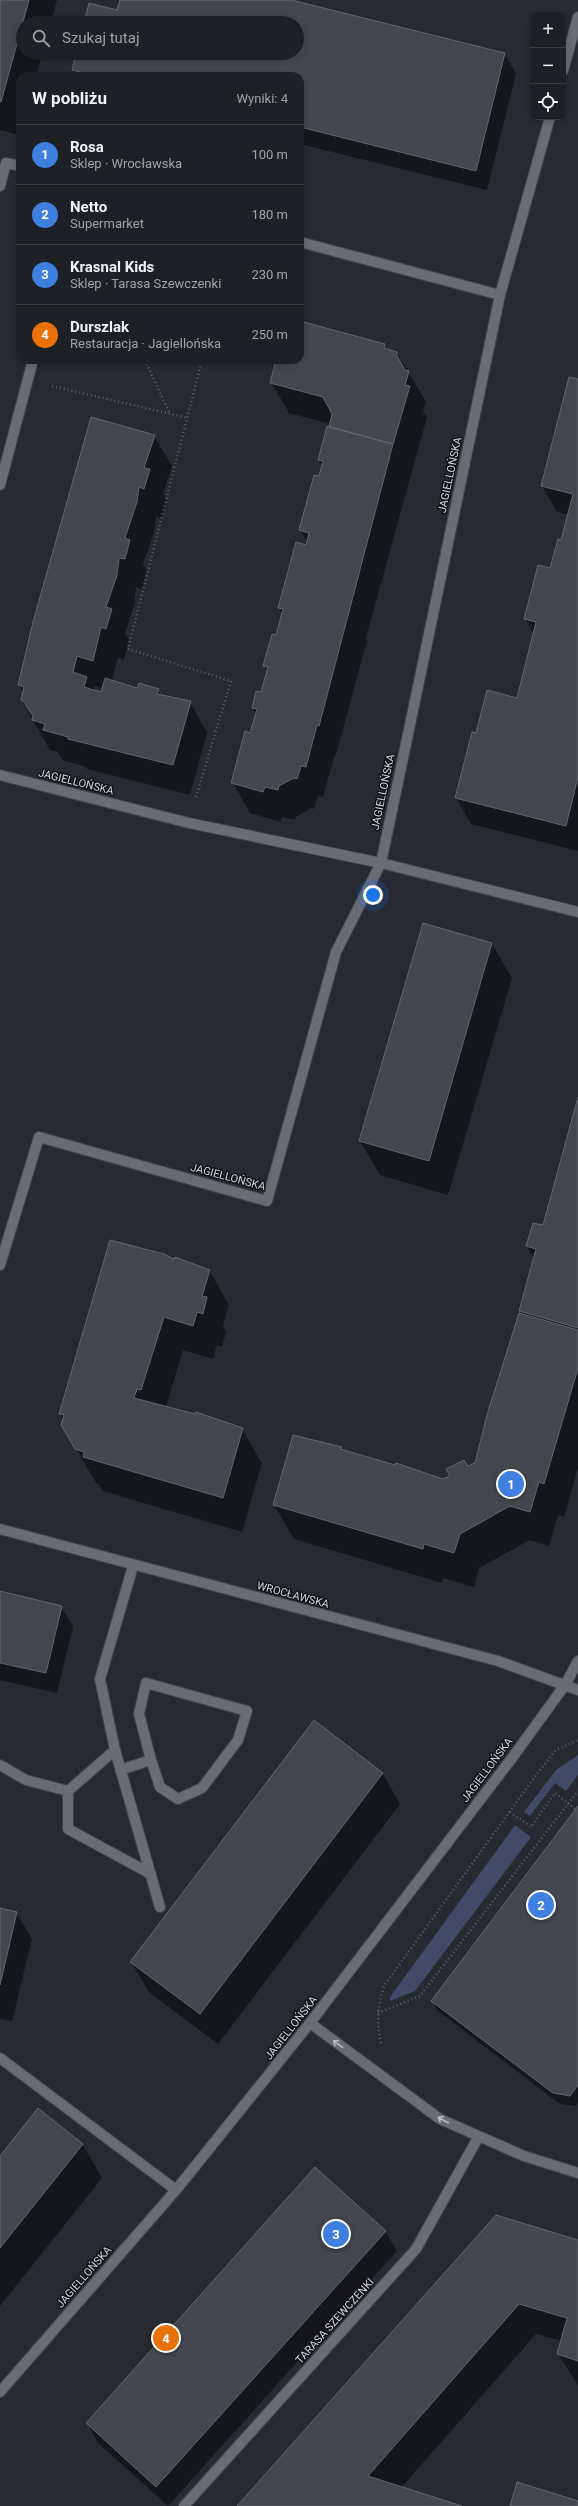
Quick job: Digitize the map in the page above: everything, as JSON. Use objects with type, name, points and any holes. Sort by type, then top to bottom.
[{"type":"street","points":[[566,60],[578,17]]},
{"type":"street","name":"JAGIELLOŃSKA","points":[[0,1265],[39,1137],[267,1201],[336,952],[381,863],[500,295],[549,120]]},
{"type":"street","points":[[0,186],[3,162],[16,165]]},
{"type":"street","points":[[304,243],[500,295]]},
{"type":"street","points":[[0,485],[32,364]]},
{"type":"street","name":"JAGIELLOŃSKA","points":[[0,775],[189,823],[381,863],[578,912]]},
{"type":"street","name":"WROCŁAWSKA","points":[[0,1529],[133,1566],[498,1661],[578,1690]]},
{"type":"street","points":[[133,1566],[100,1679],[120,1770],[160,1906]]},
{"type":"street","name":"JAGIELLOŃSKA","points":[[0,2392],[176,2190],[310,2024],[512,1758],[565,1685],[578,1661]]},
{"type":"street","points":[[146,1683],[247,1710],[238,1740],[202,1788],[178,1799],[160,1788],[151,1760],[139,1714],[146,1683]]},
{"type":"street","points":[[115,1750],[68,1791],[68,1829],[151,1874]]},
{"type":"street","points":[[120,1770],[151,1760]]},
{"type":"street","points":[[0,1765],[26,1780],[68,1791]]},
{"type":"street","points":[[310,2024],[440,2119],[524,2156],[578,2173]]},
{"type":"street","points":[[0,2058],[176,2190]]},
{"type":"street","name":"TARASA SZEWCZENKI","points":[[184,2506],[416,2249],[479,2136]]},
{"type":"path","points":[[147,364],[170,414]]},
{"type":"path","points":[[189,823],[232,681],[128,649],[201,364]]},
{"type":"path","points":[[28,381],[188,418]]},
{"type":"path","points":[[386,2048],[381,2042],[378,2013],[384,1986],[556,1750],[578,1740]]},
{"type":"path","points":[[378,2013],[420,1996],[578,1791]]},
{"type":"path","points":[[510,1812],[531,1827],[555,1794],[576,1809]]},
{"type":"shaded area","points":[[578,1755],[578,1775],[566,1791],[555,1783],[530,1816],[524,1812],[556,1770]]},
{"type":"shaded area","points":[[515,1825],[531,1837],[415,1991],[390,2001],[390,1997]]},
{"type":"building","points":[[0,0],[29,0],[25,16],[16,16],[16,47],[0,102]]},
{"type":"building","points":[[120,0],[291,0],[505,53],[476,171],[304,128],[304,72],[79,72],[72,70],[74,60],[304,60],[304,16],[86,16],[89,3],[117,10]]},
{"type":"building","points":[[304,322],[385,344],[384,348],[397,352],[397,356],[405,370],[409,371],[405,385],[410,386],[393,444],[329,427],[332,414],[323,397],[270,383],[275,364],[304,364]]},
{"type":"building","points":[[569,377],[578,379],[578,777],[566,826],[455,798],[472,732],[476,733],[487,690],[517,698],[536,622],[524,619],[538,565],[550,568],[558,539],[561,540],[573,494],[541,486]]},
{"type":"building","points":[[91,417],[155,435],[144,468],[150,469],[144,489],[139,487],[137,502],[125,538],[130,540],[125,559],[119,558],[117,575],[106,607],[112,609],[106,629],[101,627],[93,661],[77,656],[73,672],[87,677],[84,687],[101,692],[105,678],[137,688],[139,683],[159,689],[157,694],[191,701],[173,765],[68,739],[68,737],[43,730],[45,724],[32,720],[33,716],[21,700],[24,687],[18,685],[33,622]]},
{"type":"building","points":[[327,426],[393,444],[319,726],[317,725],[306,767],[301,766],[297,779],[294,778],[279,786],[278,790],[265,787],[263,792],[231,783],[245,731],[250,733],[257,709],[252,708],[256,691],[261,692],[268,667],[263,666],[272,634],[276,635],[283,609],[278,608],[296,542],[306,545],[309,533],[299,530],[314,475],[319,476],[323,461],[318,460]]},
{"type":"building","points":[[423,923],[492,943],[429,1161],[359,1141]]},
{"type":"building","points":[[578,1097],[578,1328],[519,1311],[536,1249],[526,1246],[533,1223],[543,1225]]},
{"type":"building","points":[[110,1240],[164,1254],[174,1259],[175,1257],[210,1270],[202,1296],[207,1297],[203,1314],[197,1312],[193,1326],[164,1317],[141,1390],[137,1389],[134,1398],[195,1414],[196,1412],[243,1428],[223,1498],[83,1457],[84,1452],[75,1449],[61,1425],[64,1415],[59,1414]]},
{"type":"building","points":[[519,1313],[578,1330],[578,1368],[544,1484],[539,1482],[530,1512],[510,1506],[460,1534],[454,1553],[424,1544],[423,1549],[273,1505],[293,1435],[342,1447],[341,1449],[395,1465],[396,1463],[443,1479],[450,1476],[446,1469],[464,1460],[468,1466],[475,1463],[487,1415]]},
{"type":"building","points":[[0,1591],[62,1606],[46,1673],[0,1663]]},
{"type":"building","points":[[314,1720],[383,1773],[200,2014],[130,1962]]},
{"type":"building","points":[[578,1806],[578,2085],[570,2096],[553,2093],[431,2001]]},
{"type":"building","points":[[0,1908],[17,1912],[0,1985]]},
{"type":"building","points":[[38,2108],[83,2144],[0,2248],[0,2156]]},
{"type":"building","points":[[315,2167],[386,2231],[156,2487],[86,2423]]},
{"type":"building","points":[[496,2215],[578,2240],[578,2361],[557,2354],[567,2318],[519,2304],[368,2476],[462,2506],[237,2506]]},
{"type":"building","points":[[517,2482],[578,2501],[578,2506],[510,2506]]},
{"type":"place","name":"Rosa","points":[[511,1484]]},
{"type":"place","name":"Netto","points":[[541,1905]]},
{"type":"place","name":"Krasnal Kids","points":[[336,2234]]},
{"type":"place","name":"Durszlak","points":[[166,2338]]}]
